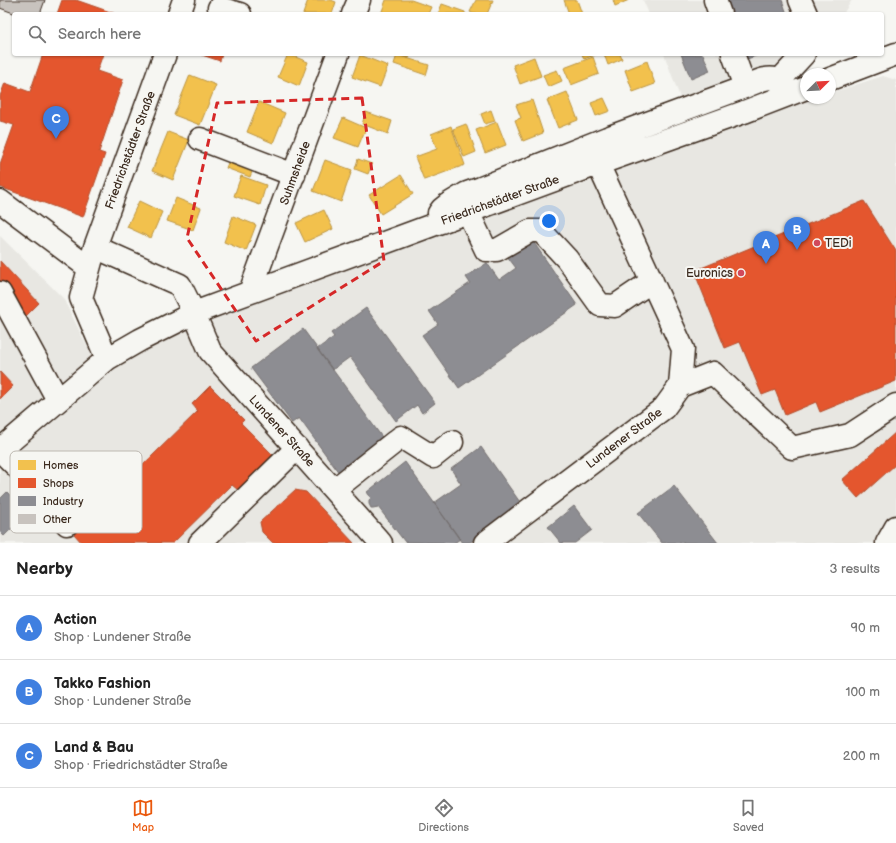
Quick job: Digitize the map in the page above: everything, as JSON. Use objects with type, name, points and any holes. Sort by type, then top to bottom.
[{"type":"street","points":[[180,12],[184,0]]},
{"type":"street","points":[[354,12],[358,0]]},
{"type":"street","points":[[715,0],[719,12]]},
{"type":"street","points":[[800,0],[805,12]]},
{"type":"street","points":[[219,8],[233,12]]},
{"type":"street","points":[[836,77],[896,54]]},
{"type":"street","name":"Friedrichstädter Straße","points":[[107,359],[81,298],[95,247],[164,56]]},
{"type":"street","name":"Suhmsheide","points":[[250,292],[337,56]]},
{"type":"street","points":[[734,56],[745,87]]},
{"type":"street","points":[[441,222],[439,213],[446,205],[467,194],[548,161],[769,78],[774,78],[790,88],[803,56]]},
{"type":"street","name":"Friedrichstädter Straße","points":[[0,450],[107,359],[140,340],[194,313],[598,164],[744,112],[790,88]]},
{"type":"street","points":[[200,140],[294,175]]},
{"type":"street","points":[[598,164],[683,349],[680,386],[713,373],[792,448],[850,435],[896,405]]},
{"type":"street","points":[[0,201],[89,268]]},
{"type":"street","points":[[468,212],[486,250],[497,250],[530,231],[541,231],[567,259],[600,305],[614,306],[652,281]]},
{"type":"street","points":[[95,247],[180,285],[194,313]]},
{"type":"street","points":[[0,293],[58,400]]},
{"type":"street","name":"Lundener Straße","points":[[194,313],[210,351],[381,543]]},
{"type":"street","name":"Lundener Straße","points":[[485,543],[664,408],[680,386]]},
{"type":"street","points":[[334,490],[401,437],[433,457],[452,442]]},
{"type":"street","points":[[200,543],[297,448]]},
{"type":"street","points":[[0,450],[10,460]]},
{"type":"street","points":[[887,543],[896,527]]},
{"type":"highlighted area","points":[[362,98],[384,261],[256,341],[187,238],[217,103]]},
{"type":"shaded area","points":[[643,0],[852,0],[844,12],[648,12]]},
{"type":"shaded area","points":[[665,56],[814,56],[805,68],[800,68],[800,75],[796,81],[768,68],[681,100]]},
{"type":"shaded area","points":[[883,76],[896,80],[896,543],[0,543],[0,236],[63,298],[87,346],[110,368],[160,340],[224,313],[622,169],[800,102],[800,104],[836,104],[836,91]]},
{"type":"building: Homes","points":[[308,0],[331,0],[336,2],[333,12],[304,12]]},
{"type":"building: Homes","points":[[386,0],[411,0],[431,7],[429,12],[382,12]]},
{"type":"building: Homes","points":[[476,0],[493,0],[488,12],[470,12]]},
{"type":"building: Homes","points":[[564,0],[577,0],[581,12],[568,12]]},
{"type":"building: Homes","points":[[613,0],[629,0],[615,6]]},
{"type":"building: Homes","points":[[442,4],[465,12],[439,12]]},
{"type":"building: Homes","points":[[287,56],[293,56],[308,62],[299,86],[278,77]]},
{"type":"building: Homes","points":[[360,56],[388,66],[380,87],[352,77]]},
{"type":"building: Homes","points":[[397,56],[400,56],[429,65],[426,75],[394,64]]},
{"type":"building: Homes","points":[[583,56],[592,56],[584,59]]},
{"type":"building: Homes","points":[[605,56],[621,56],[622,59],[608,65]]},
{"type":"building: Homes","points":[[534,57],[541,76],[520,84],[513,65]]},
{"type":"building: Homes","points":[[593,57],[599,74],[571,85],[564,68]]},
{"type":"building: Homes","points":[[647,61],[655,84],[633,92],[625,70]]},
{"type":"building: Homes","points":[[557,70],[562,81],[548,87],[543,75]]},
{"type":"building: Homes","points":[[190,75],[216,85],[200,125],[174,115]]},
{"type":"building: Homes","points":[[567,92],[578,120],[558,128],[547,100]]},
{"type":"building: Homes","points":[[604,98],[610,111],[596,116],[591,103]]},
{"type":"building: Homes","points":[[532,100],[543,133],[523,141],[515,120],[521,118],[516,105]]},
{"type":"building: Homes","points":[[259,102],[285,113],[273,143],[247,132]]},
{"type":"building: Homes","points":[[491,110],[495,121],[485,124],[481,114]]},
{"type":"building: Homes","points":[[366,112],[392,121],[388,134],[362,124]]},
{"type":"building: Homes","points":[[343,118],[366,128],[358,147],[334,138]]},
{"type":"building: Homes","points":[[497,122],[506,145],[485,153],[476,130]]},
{"type":"building: Homes","points":[[466,124],[476,152],[464,157],[453,129]]},
{"type":"building: Homes","points":[[451,126],[465,165],[424,180],[415,157],[437,149],[431,134]]},
{"type":"building: Homes","points":[[168,132],[189,140],[173,180],[152,171]]},
{"type":"building: Homes","points":[[231,155],[255,164],[250,177],[226,168]]},
{"type":"building: Homes","points":[[358,159],[372,164],[368,174],[355,169]]},
{"type":"building: Homes","points":[[325,160],[352,170],[341,202],[313,191]]},
{"type":"building: Homes","points":[[401,175],[413,194],[381,214],[369,195]]},
{"type":"building: Homes","points":[[241,176],[266,185],[260,205],[234,196]]},
{"type":"building: Homes","points":[[176,198],[201,208],[193,230],[167,221]]},
{"type":"building: Homes","points":[[139,201],[162,212],[151,238],[127,227]]},
{"type":"building: Homes","points":[[324,210],[333,229],[305,242],[296,223]]},
{"type":"building: Homes","points":[[233,216],[256,225],[246,251],[224,242]]},
{"type":"building: Shops","points":[[62,0],[76,0],[110,12],[58,12]]},
{"type":"building: Shops","points":[[42,56],[102,56],[97,71],[123,80],[99,152],[105,154],[83,217],[0,187],[0,164],[14,125],[0,121],[0,96],[5,83],[30,92]]},
{"type":"building: Shops","points":[[205,56],[221,56],[220,61]]},
{"type":"building: Shops","points":[[864,201],[896,251],[896,381],[820,412],[816,402],[785,415],[775,390],[762,395],[740,342],[725,348],[694,271]]},
{"type":"building: Shops","points":[[0,261],[39,303],[17,325],[0,307]]},
{"type":"building: Shops","points":[[0,372],[13,386],[0,399]]},
{"type":"building: Shops","points":[[210,386],[244,420],[241,423],[273,455],[238,490],[232,485],[173,543],[82,543],[74,534],[75,533],[142,533],[142,466],[198,411],[192,404]]},
{"type":"building: Shops","points":[[896,432],[896,464],[858,498],[842,480]]},
{"type":"building: Shops","points":[[295,490],[306,492],[354,543],[273,543],[262,532],[260,522]]},
{"type":"building: Industry","points":[[724,0],[782,0],[786,12],[729,12]]},
{"type":"building: Industry","points":[[682,56],[704,56],[710,71],[691,79]]},
{"type":"building: Industry","points":[[746,56],[755,56],[747,59]]},
{"type":"building: Industry","points":[[532,240],[577,305],[459,388],[422,335],[438,324],[429,311],[470,283],[466,277],[487,263],[499,280],[516,268],[507,256]]},
{"type":"building: Industry","points":[[366,308],[435,403],[422,413],[417,405],[396,421],[350,357],[332,370],[317,349],[334,337],[331,333]]},
{"type":"building: Industry","points":[[303,329],[387,444],[342,477],[299,418],[292,423],[251,368]]},
{"type":"building: Industry","points":[[481,447],[522,505],[469,543],[462,543],[434,503],[461,484],[451,469]]},
{"type":"building: Industry","points":[[405,462],[460,539],[454,543],[405,542],[378,507],[371,508],[369,500],[371,498],[367,492]]},
{"type":"building: Industry","points":[[674,486],[718,543],[662,543],[638,513]]},
{"type":"building: Industry","points":[[7,492],[10,495],[10,530],[4,536],[0,532],[0,499]]},
{"type":"building: Industry","points":[[574,506],[592,530],[575,543],[561,543],[548,527]]},
{"type":"building: Other","points":[[0,0],[45,0],[41,12],[12,12],[0,8]]},
{"type":"place","name":"Land & Bau","points":[[56,139]]},
{"type":"place","name":"TEDi","points":[[817,243]]},
{"type":"place","name":"Takko Fashion","points":[[797,250]]},
{"type":"place","name":"Action","points":[[766,264]]},
{"type":"place","name":"Euronics","points":[[741,273]]}]
